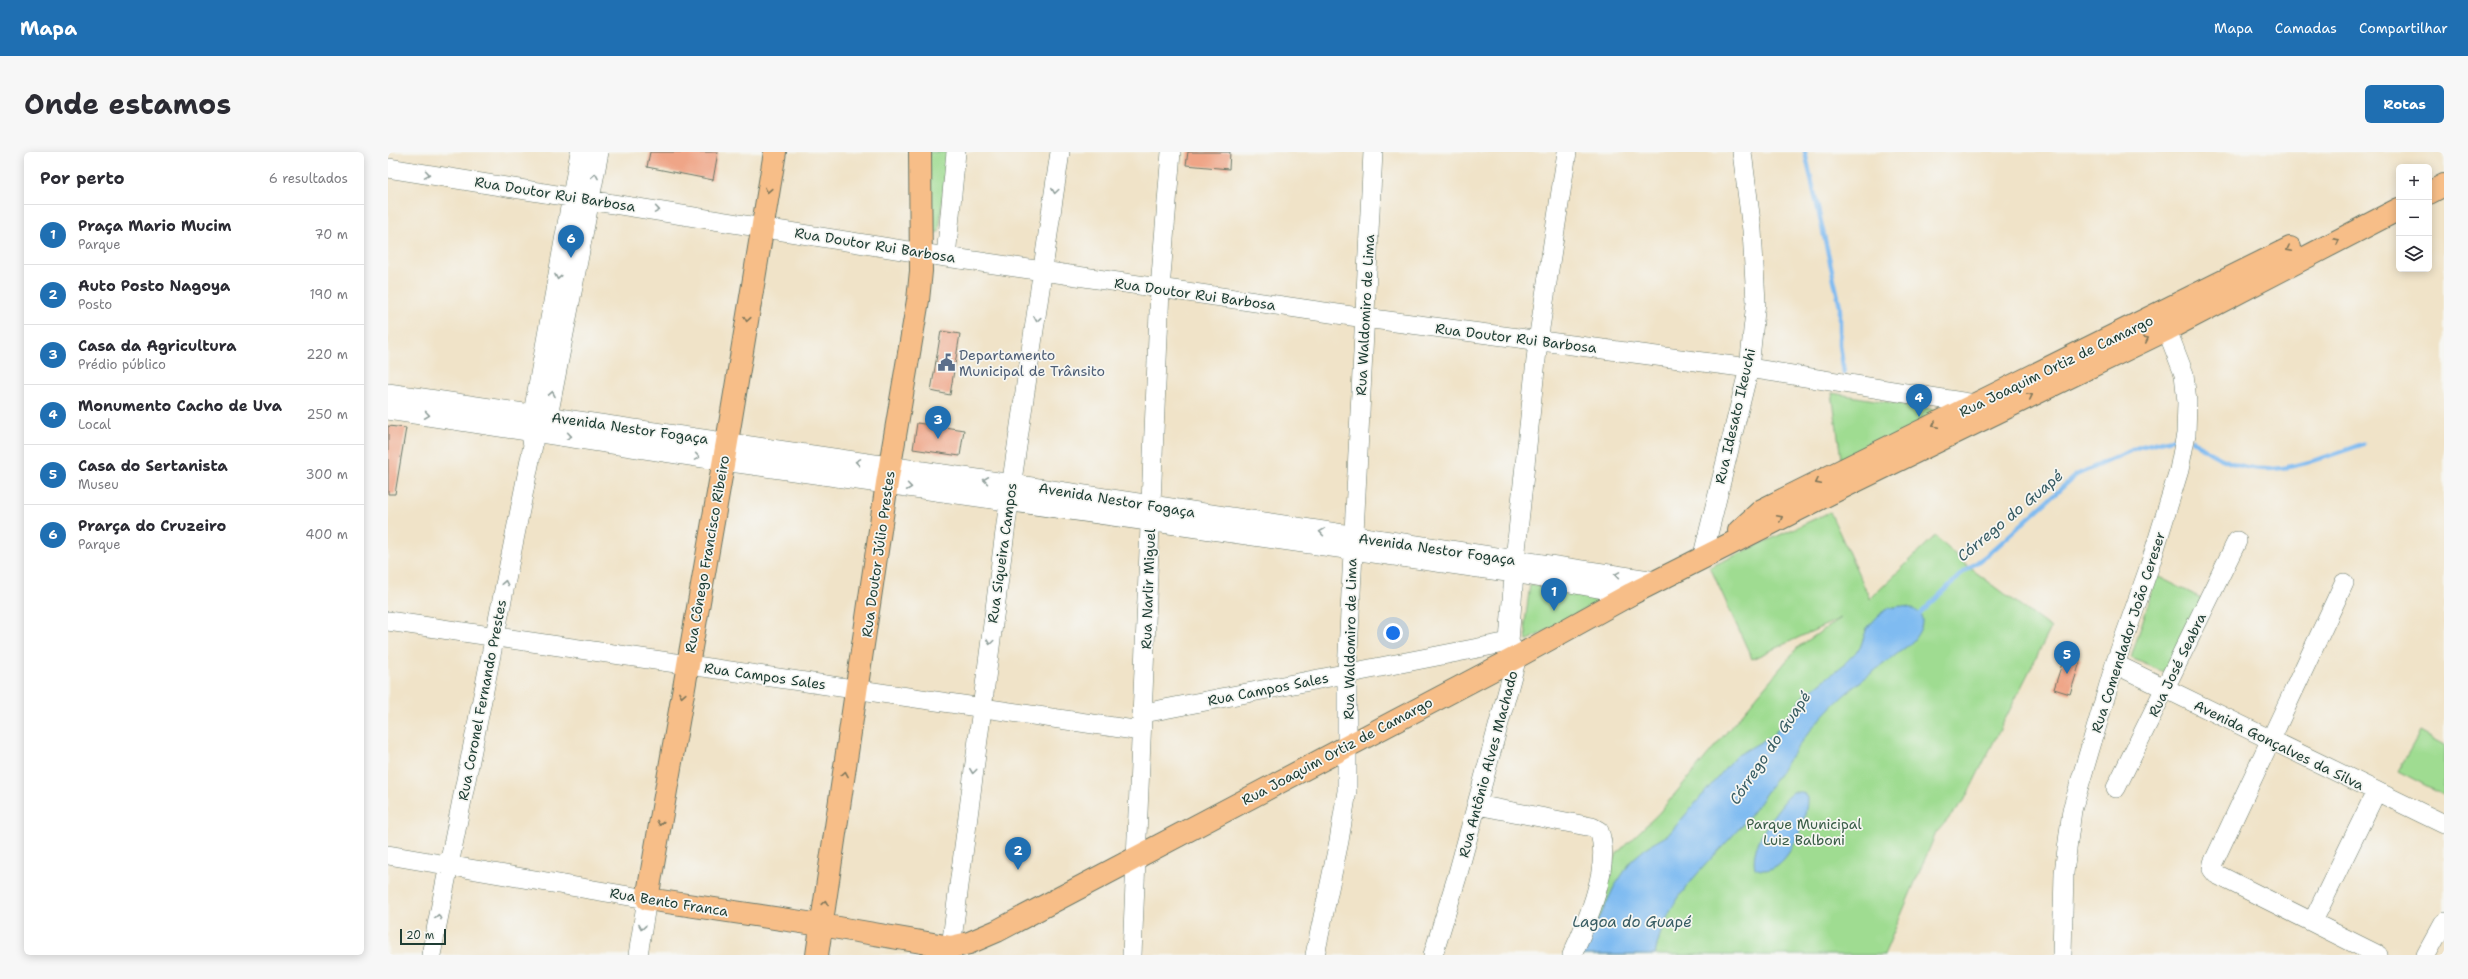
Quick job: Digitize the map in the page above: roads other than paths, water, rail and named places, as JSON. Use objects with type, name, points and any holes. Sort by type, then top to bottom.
[{"type":"main road","name":"Rua Cônego Francisco Ribeiro","points":[[647,899],[725,451],[775,152]]},
{"type":"main road","name":"Rua Doutor Júlio Prestes","points":[[817,955],[889,475],[918,300],[921,254],[920,152]]},
{"type":"main road","points":[[2432,176],[2444,170]]},
{"type":"main road","points":[[2432,191],[2444,185]]},
{"type":"main road","name":"Rua Joaquim Ortiz de Camargo","points":[[950,951],[997,931],[1134,857],[1348,745],[1513,650],[1631,594],[2004,409],[2396,195]]},
{"type":"main road","name":"Rua Joaquim Ortiz de Camargo","points":[[1720,549],[1762,510],[1976,405],[2164,322],[2396,210]]},
{"type":"main road","name":"Rua Bento Franca","points":[[647,899],[822,925],[950,951]]},
{"type":"street","points":[[580,152],[582,199]]},
{"type":"street","points":[[582,199],[599,152]]},
{"type":"street","points":[[946,258],[956,152]]},
{"type":"street","name":"Rua Siqueira Campos","points":[[950,951],[1010,493],[1044,271],[1060,152]]},
{"type":"street","name":"Rua Narlir Miguel","points":[[1132,955],[1134,857],[1142,722],[1160,289],[1171,152]]},
{"type":"street","name":"Rua Waldomiro de Lima","points":[[1315,955],[1339,841],[1347,791],[1348,745],[1346,673],[1373,152]]},
{"type":"street","name":"Rua Antônio Alves Machado","points":[[1433,955],[1477,805],[1513,650],[1514,566],[1538,341],[1567,152]]},
{"type":"street","name":"Rua Idesato Ikeuchi","points":[[1702,558],[1749,368],[1756,302],[1750,215],[1742,152]]},
{"type":"street","name":"Rua Doutor Rui Barbosa","points":[[388,168],[762,226],[946,258],[1365,318],[1749,368],[2004,409]]},
{"type":"street","name":"Rua Coronel Fernando Prestes","points":[[431,955],[538,427],[582,199]]},
{"type":"street","name":"Rua Comendador João Cereser","points":[[2062,955],[2064,873],[2067,836],[2072,810],[2115,664],[2179,470],[2186,434],[2187,402],[2184,374],[2164,322]]},
{"type":"street","name":"Avenida Nestor Fogaça","points":[[388,393],[538,427]]},
{"type":"street","name":"Avenida Nestor Fogaça","points":[[388,410],[624,436],[1352,544],[1514,566],[1656,581]]},
{"type":"street","name":"Rua José Seabra","points":[[2116,788],[2166,689],[2237,541]]},
{"type":"street","name":"Avenida Nestor Fogaça","points":[[1514,566],[1631,594]]},
{"type":"street","points":[[2344,583],[2270,739],[2213,863],[2212,869],[2216,874],[2313,921],[2378,955]]},
{"type":"street","name":"Rua Campos Sales","points":[[388,621],[495,635],[688,665],[858,689],[981,709],[1142,722],[1346,673],[1513,650]]},
{"type":"street","name":"Avenida Gonçalves da Silva","points":[[2115,664],[2444,824]]},
{"type":"street","points":[[2313,921],[2376,792]]},
{"type":"street","points":[[1477,805],[1592,827],[1599,831],[1604,853],[1594,898],[1572,955]]},
{"type":"street","name":"Rua Bento Franca","points":[[388,855],[647,899]]},
{"type":"street","name":"Rua Cônego Francisco Ribeiro","points":[[638,955],[647,899]]},
{"type":"street","points":[[2426,955],[2444,922]]},
{"type":"water","name":"Lagoa do Guapé","points":[[1901,606],[1910,608],[1920,615],[1922,625],[1915,638],[1910,644],[1844,695],[1804,739],[1750,815],[1693,879],[1681,895],[1670,912],[1661,932],[1655,955],[1582,955],[1614,887],[1632,860],[1647,847],[1668,835],[1736,756],[1773,735],[1804,696],[1842,666],[1860,648],[1867,628],[1878,616],[1889,608]]},
{"type":"water","points":[[1793,792],[1803,792],[1807,798],[1804,820],[1793,846],[1785,858],[1776,866],[1766,870],[1755,868],[1754,859],[1760,838],[1779,807]]},
{"type":"waterway","points":[[1805,152],[1840,306],[1840,345],[1844,373]]},
{"type":"waterway","name":"Córrego do Guapé","points":[[1917,617],[1961,574],[1991,552],[2076,475],[2139,447],[2172,439]]},
{"type":"waterway","name":"Córrego do Guapé","points":[[2192,440],[2214,455],[2235,464],[2256,469],[2276,469],[2296,465],[2317,460],[2363,444]]},
{"type":"place","name":"Prarça do Cruzeiro","points":[[571,258]]},
{"type":"place","name":"Departamento Municipal de Trânsito","points":[[946,363]]},
{"type":"place","name":"Monumento Cacho de Uva","points":[[1919,417]]},
{"type":"place","name":"Casa da Agricultura","points":[[938,439]]},
{"type":"place","name":"Praça Mario Mucim","points":[[1554,611]]},
{"type":"place","name":"Casa do Sertanista","points":[[2067,674]]},
{"type":"place","name":"Auto Posto Nagoya","points":[[1018,870]]},
{"type":"park label","name":"Parque Municipal Luiz Balboni","points":[[1804,832]]}]
